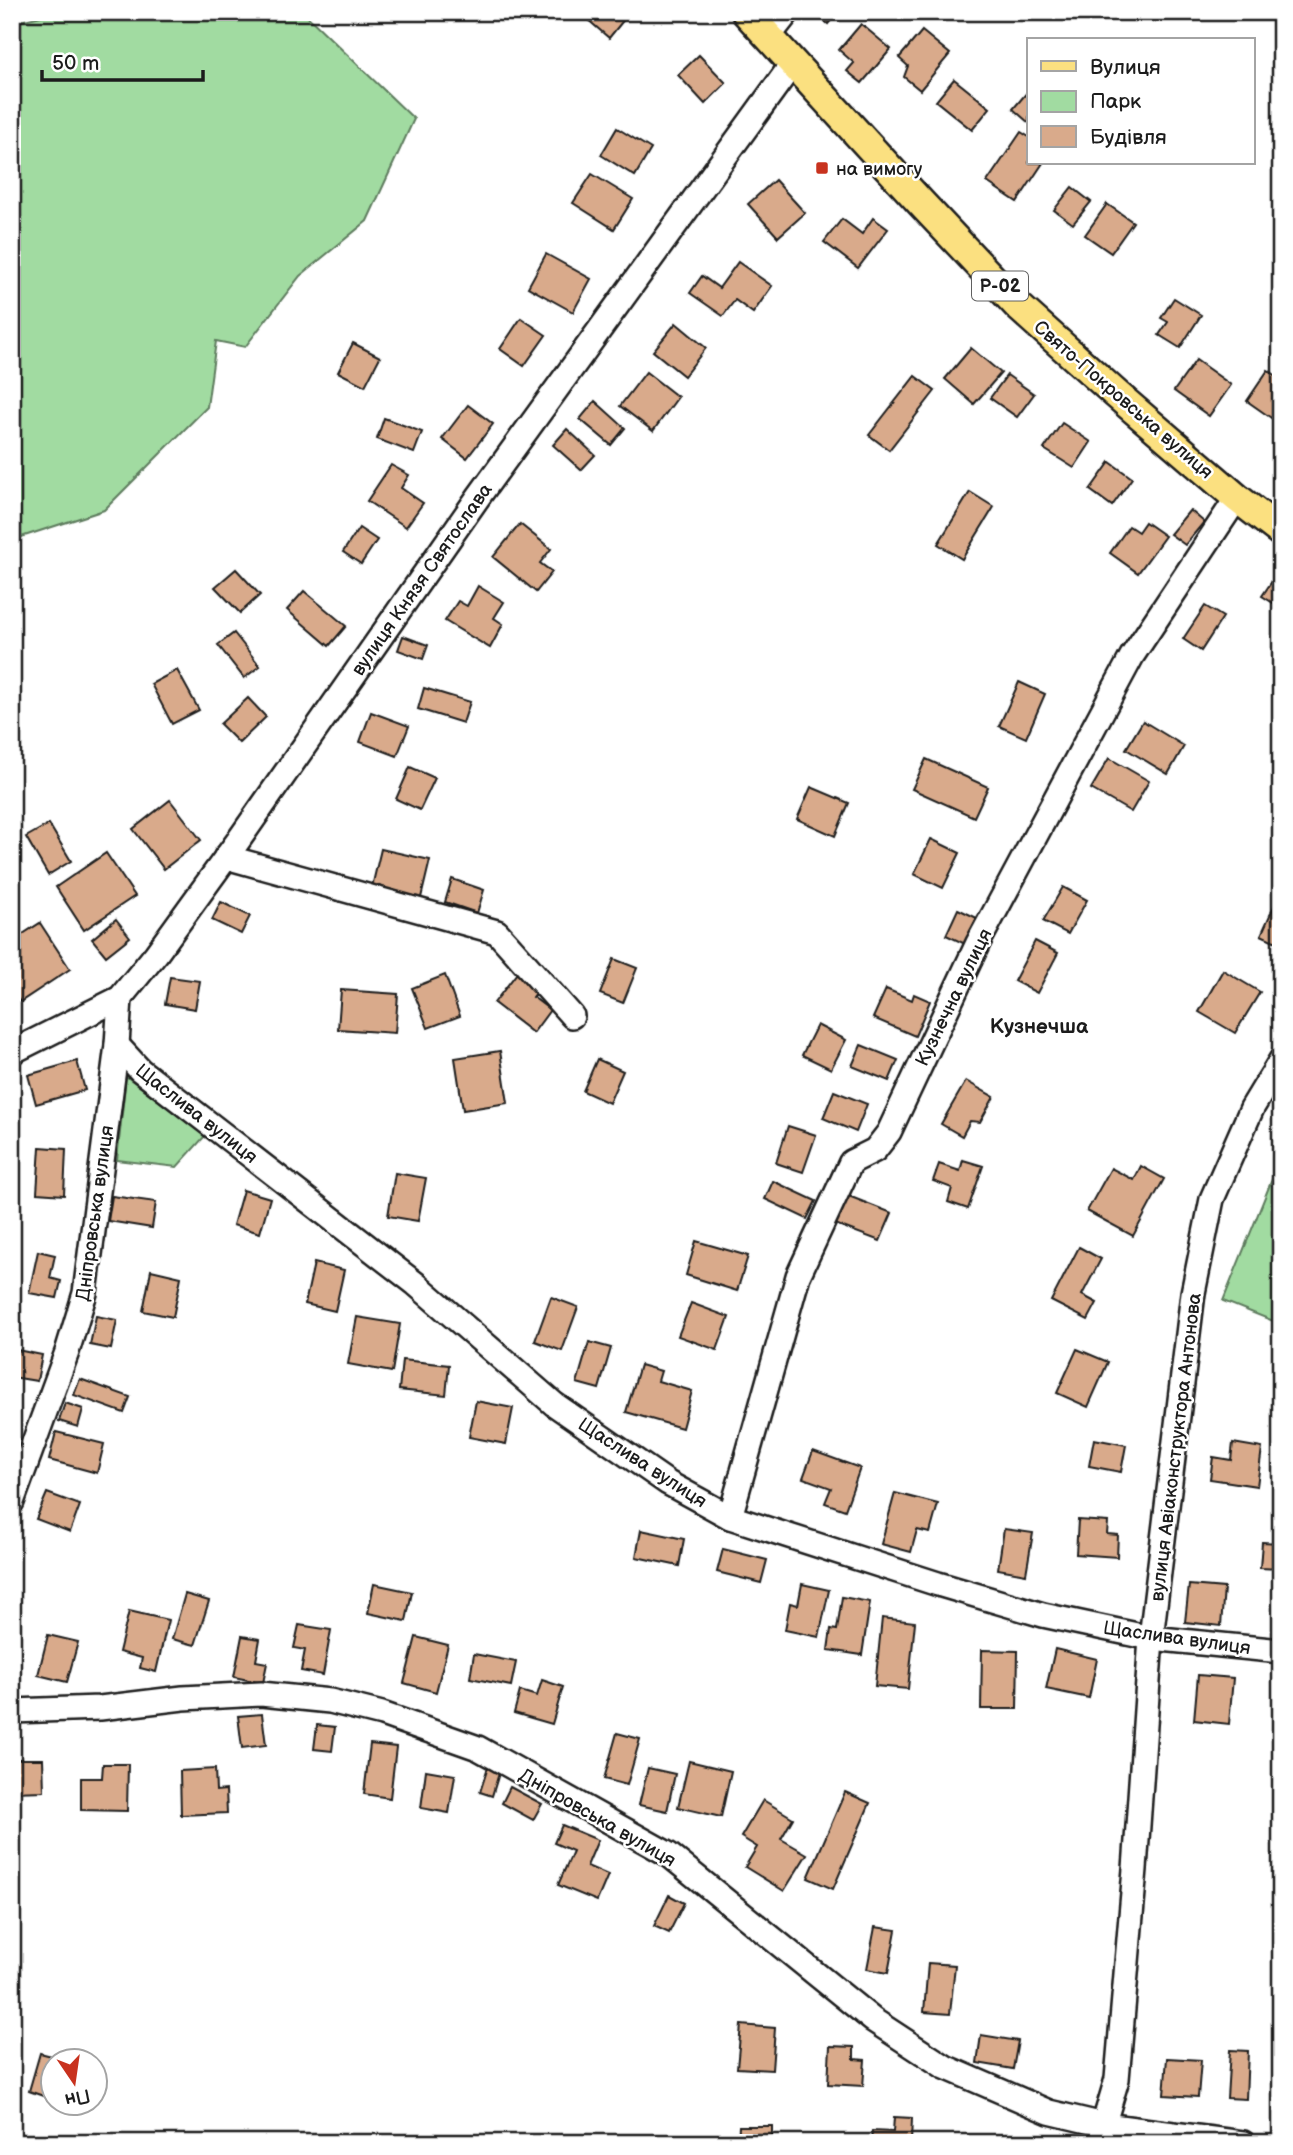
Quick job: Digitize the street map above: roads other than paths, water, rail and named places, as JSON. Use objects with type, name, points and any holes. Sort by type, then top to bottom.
[{"type":"main road","name":"Свято-Покровська вулиця","points":[[746,12],[1019,307],[1237,498],[1281,532]]},
{"type":"street","points":[[769,36],[788,12]]},
{"type":"street","name":"вулиця Князя Святослава","points":[[12,1052],[120,998],[156,954],[479,496],[793,63]]},
{"type":"street","name":"Кузнечна вулиця","points":[[730,1517],[798,1276],[851,1162],[875,1150],[889,1132],[978,943],[1132,656],[1237,498]]},
{"type":"street","points":[[226,857],[497,932],[572,1016]]},
{"type":"street","name":"Дніпровська вулиця","points":[[12,1502],[67,1352],[85,1293],[117,1045],[120,998]]},
{"type":"street","name":"Щаслива вулиця","points":[[117,1045],[140,1070],[416,1284],[554,1404],[668,1483],[730,1517],[1043,1615],[1150,1638],[1281,1651]]},
{"type":"street","name":"вулиця Авіаконструктора Антонова","points":[[1101,2134],[1117,2079],[1136,1855],[1150,1638],[1193,1293],[1212,1199],[1252,1108],[1281,1059]]},
{"type":"street","name":"Дніпровська вулиця","points":[[12,1711],[100,1708],[183,1698],[261,1694],[330,1701],[382,1714],[478,1748],[668,1854],[873,2020],[945,2067],[1101,2134],[1243,2143]]},
{"type":"place","name":"на вимогу","points":[[822,168]]},
{"type":"district","name":"Кузнечша","points":[[1039,1026]]}]
